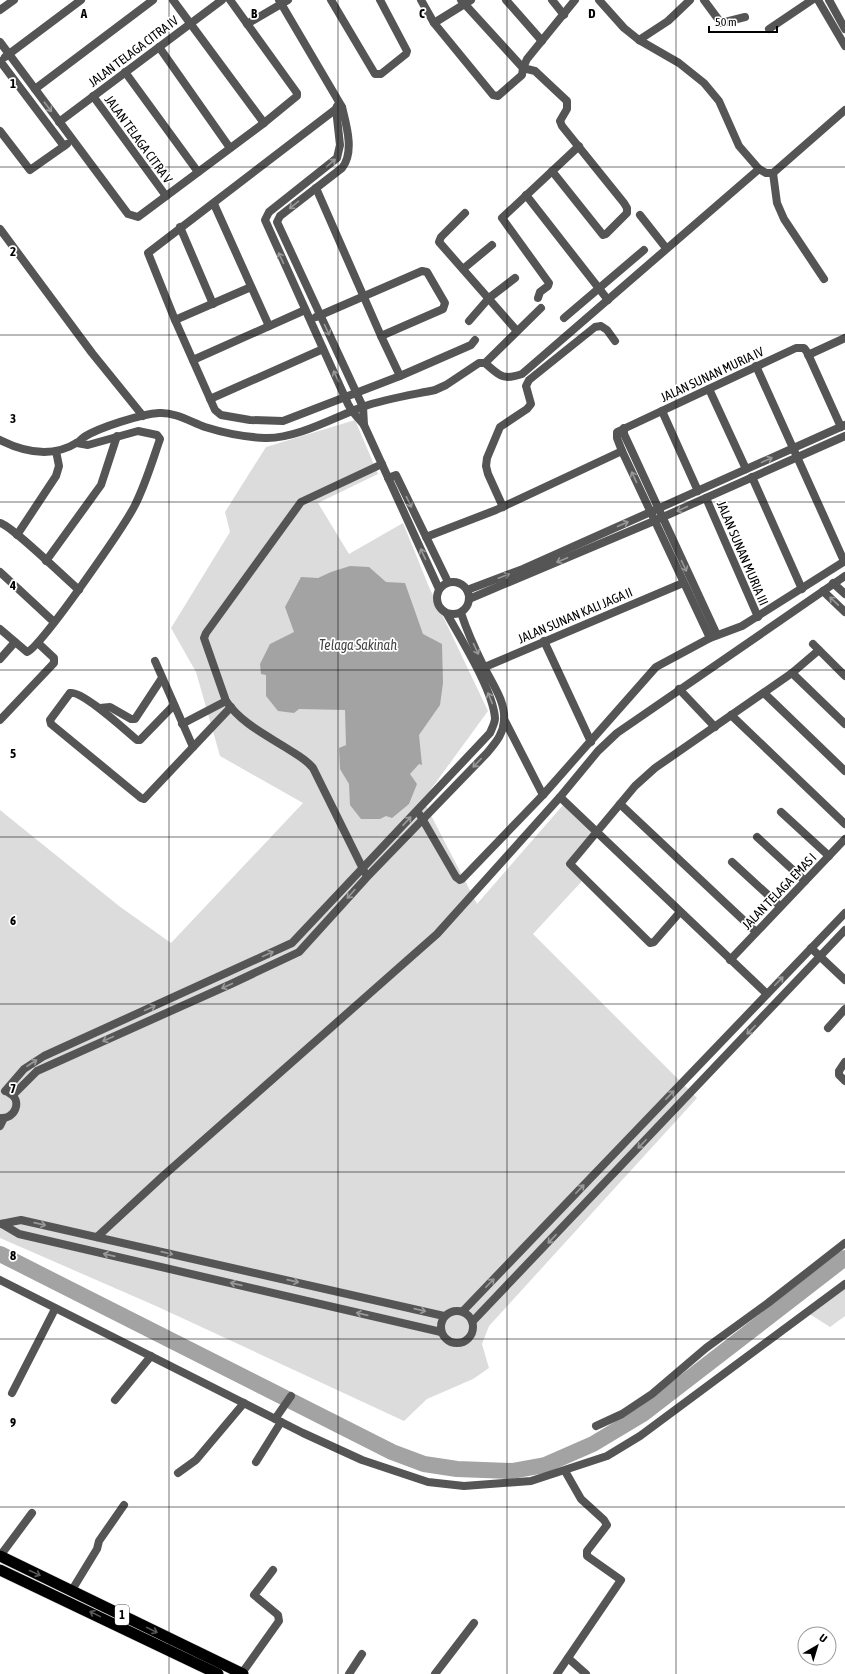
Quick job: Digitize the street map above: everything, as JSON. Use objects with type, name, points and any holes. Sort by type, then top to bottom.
[{"type":"highway","name":"1","points":[[0,1556],[72,1590],[181,1650],[218,1674]]},
{"type":"highway","name":"1","points":[[0,1570],[181,1650],[243,1674]]},
{"type":"street","points":[[0,10],[14,0]]},
{"type":"street","points":[[64,146],[0,61],[81,0]]},
{"type":"street","points":[[35,89],[154,0]]},
{"type":"street","points":[[174,0],[264,123]]},
{"type":"street","name":"JALAN TELAGA CITRA IV","points":[[59,122],[222,0]]},
{"type":"street","points":[[0,42],[128,214],[138,217],[264,123],[297,96],[230,0]]},
{"type":"street","points":[[331,0],[375,74],[378,75],[396,62],[407,51],[380,0]]},
{"type":"street","points":[[421,0],[434,23],[495,96],[498,96],[522,75],[527,59],[575,0]]},
{"type":"street","points":[[434,23],[462,2],[471,0]]},
{"type":"street","points":[[506,0],[542,41]]},
{"type":"street","points":[[552,0],[564,15]]},
{"type":"street","points":[[599,0],[624,28],[639,40],[679,63],[704,83],[719,101],[739,146],[759,169],[766,173],[773,173],[845,110]]},
{"type":"street","points":[[639,40],[668,21],[690,0]]},
{"type":"street","points":[[704,0],[721,23],[745,17]]},
{"type":"street","points":[[769,29],[812,0]]},
{"type":"street","points":[[818,0],[845,46]]},
{"type":"street","points":[[828,0],[843,19],[845,29]]},
{"type":"street","points":[[246,24],[282,1],[338,106],[345,164],[280,216],[277,222],[363,407],[364,425]]},
{"type":"street","points":[[462,2],[523,68],[535,71],[568,102],[567,109],[560,121],[562,126],[627,208],[627,213],[605,235],[602,234],[552,171]]},
{"type":"street","points":[[159,47],[230,148]]},
{"type":"street","points":[[125,72],[198,172]]},
{"type":"street","name":"JALAN TELAGA CITRA V","points":[[93,96],[166,196]]},
{"type":"street","points":[[338,106],[214,204],[180,227],[148,253],[175,320],[215,410],[221,415],[250,420],[283,421],[400,376],[471,345],[475,340]]},
{"type":"street","points":[[0,131],[30,170],[72,140]]},
{"type":"street","points":[[344,146],[334,162],[269,212],[264,220],[352,411],[364,425],[439,589]]},
{"type":"street","points":[[538,298],[540,292],[548,286],[549,283],[502,218],[579,146]]},
{"type":"street","points":[[484,363],[503,377],[513,377],[522,374],[759,169]]},
{"type":"street","points":[[773,173],[777,204],[784,219],[824,279]]},
{"type":"street","points":[[316,188],[380,336],[400,376]]},
{"type":"street","points":[[526,195],[608,300]]},
{"type":"street","points":[[214,204],[269,326]]},
{"type":"street","points":[[465,213],[439,239],[439,242],[517,330]]},
{"type":"street","points":[[640,215],[666,248]]},
{"type":"street","points":[[180,227],[214,304]]},
{"type":"street","points":[[0,229],[92,353],[143,416]]},
{"type":"street","points":[[463,269],[492,245]]},
{"type":"street","points":[[564,318],[644,250]]},
{"type":"street","points":[[310,320],[422,270],[429,275],[445,303],[443,309],[380,336]]},
{"type":"street","points":[[469,321],[489,298],[515,278]]},
{"type":"street","points":[[175,320],[251,287]]},
{"type":"street","points":[[0,440],[24,450],[34,452],[56,451],[77,443],[84,437],[143,416],[160,413],[174,415],[243,436],[266,438],[287,435],[363,407],[436,390],[446,385],[473,365],[484,363],[541,308]]},
{"type":"street","points":[[193,360],[305,310]]},
{"type":"street","points":[[503,507],[488,474],[486,466],[487,458],[500,427],[527,409],[531,404],[526,386],[529,380],[594,327],[601,326],[607,330],[615,341]]},
{"type":"street","points":[[467,590],[523,569],[843,426],[808,355],[845,338]]},
{"type":"street","name":"JALAN SUNAN MURIA IV","points":[[624,428],[796,348],[804,348],[808,355]]},
{"type":"street","points":[[210,399],[323,349]]},
{"type":"street","points":[[417,810],[456,877],[460,880],[543,795],[656,667],[714,637],[742,626],[758,617],[844,561],[756,366]]},
{"type":"street","points":[[709,389],[746,470]]},
{"type":"street","points":[[662,411],[698,491]]},
{"type":"street","points":[[654,510],[622,451],[616,435],[617,432],[624,428],[625,437],[654,510],[714,637]]},
{"type":"street","points":[[0,628],[29,652],[38,643],[79,590],[133,509],[160,439],[157,435],[144,431],[117,436],[88,445],[77,443]]},
{"type":"street","points":[[46,561],[101,485],[117,436]]},
{"type":"street","points":[[469,599],[658,519],[845,436]]},
{"type":"street","points":[[17,535],[56,476],[59,466],[56,451]]},
{"type":"street","points":[[426,537],[503,507],[622,451]]},
{"type":"street","points":[[367,877],[309,762],[246,723],[229,704],[205,643],[206,633],[300,502],[382,464]]},
{"type":"street","points":[[388,478],[396,475],[448,582]]},
{"type":"street","points":[[752,477],[802,589]]},
{"type":"street","name":"JALAN SUNAN MURIA III","points":[[706,498],[758,617]]},
{"type":"street","points":[[658,519],[683,583],[714,637]]},
{"type":"street","points":[[0,523],[4,524],[17,535],[79,590]]},
{"type":"street","points":[[0,572],[54,622]]},
{"type":"street","points":[[97,1237],[169,1171],[437,934],[560,797],[588,763],[617,733],[845,576]]},
{"type":"street","points":[[447,614],[461,613],[468,604],[469,599],[467,590],[459,583],[448,582],[439,589],[436,600],[442,611],[447,614],[465,645],[501,700],[505,719],[543,795]]},
{"type":"street","name":"JALAN SUNAN KALI JAGA II","points":[[481,669],[683,583]]},
{"type":"street","points":[[833,583],[845,594]]},
{"type":"street","points":[[823,591],[845,612]]},
{"type":"street","points":[[14,1095],[3,1091],[24,1069],[44,1056],[292,943],[490,733],[495,718],[492,702],[461,613]]},
{"type":"street","points":[[544,641],[591,742]]},
{"type":"street","points":[[0,659],[16,642]]},
{"type":"street","points":[[0,720],[54,663],[54,658],[38,643]]},
{"type":"street","points":[[680,912],[654,942],[650,943],[571,867],[571,862],[635,786],[655,768],[792,673],[816,647],[845,676]]},
{"type":"street","points":[[155,661],[192,747]]},
{"type":"street","points":[[792,673],[845,724]]},
{"type":"street","points":[[100,708],[110,707],[131,719],[135,719],[162,678]]},
{"type":"street","points":[[679,689],[715,727]]},
{"type":"street","points":[[174,705],[143,738],[137,740],[100,708],[73,692],[70,693],[50,720],[51,724],[140,798],[147,798],[229,704]]},
{"type":"street","points":[[764,693],[845,771]]},
{"type":"street","points":[[182,724],[229,704]]},
{"type":"street","points":[[731,715],[845,824]]},
{"type":"street","points":[[495,718],[505,719]]},
{"type":"street","points":[[14,1095],[37,1071],[299,952],[367,877],[498,740],[505,719]]},
{"type":"street","points":[[560,797],[767,994]]},
{"type":"street","points":[[620,804],[756,932]]},
{"type":"street","points":[[781,812],[828,856]]},
{"type":"street","points":[[757,837],[805,881]]},
{"type":"street","name":"JALAN TELAGA EMAS I","points":[[730,960],[828,856],[843,844]]},
{"type":"street","points":[[732,862],[780,906]]},
{"type":"street","points":[[463,1311],[845,913]]},
{"type":"street","points":[[473,1321],[845,930]]},
{"type":"street","points":[[292,943],[299,952]]},
{"type":"street","points":[[811,948],[845,980]]},
{"type":"street","points":[[828,1028],[845,1009]]},
{"type":"street","points":[[845,1062],[838,1071],[839,1075],[845,1081]]},
{"type":"street","points":[[1,1121],[14,1112],[16,1106],[14,1095]]},
{"type":"street","points":[[1,1224],[22,1220],[444,1316]]},
{"type":"street","points":[[1,1224],[19,1234],[441,1332]]},
{"type":"street","points":[[596,1426],[622,1414],[652,1394],[706,1348],[768,1303],[845,1243]]},
{"type":"street","points":[[0,1280],[278,1420],[362,1460],[428,1482],[464,1486],[516,1483],[565,1471],[607,1456],[640,1436],[845,1284]]},
{"type":"street","points":[[12,1393],[55,1309]]},
{"type":"street","points":[[453,1310],[463,1311],[469,1315],[473,1321],[474,1329],[471,1337],[464,1342],[455,1343],[446,1340],[441,1332],[440,1324],[444,1316],[453,1310]]},
{"type":"street","points":[[115,1400],[151,1356]]},
{"type":"street","points":[[256,1462],[290,1397]]},
{"type":"street","points":[[178,1473],[196,1460],[244,1403]]},
{"type":"street","points":[[557,1674],[621,1580],[587,1556],[588,1551],[607,1525],[604,1520],[581,1499],[565,1471]]},
{"type":"street","points":[[72,1590],[98,1549],[99,1541],[124,1505]]},
{"type":"street","points":[[0,1556],[32,1513]]},
{"type":"street","points":[[243,1674],[279,1620],[278,1615],[254,1595],[273,1570]]},
{"type":"street","points":[[435,1674],[474,1624]]},
{"type":"street","points":[[349,1674],[362,1654]]},
{"type":"street","points":[[568,1658],[586,1674]]},
{"type":"shaded area","points":[[355,420],[378,474],[318,503],[349,554],[403,523],[429,587],[488,711],[423,800],[477,904],[564,804],[594,834],[565,865],[582,881],[533,934],[697,1098],[489,1326],[482,1344],[489,1368],[473,1379],[427,1399],[404,1421],[156,1306],[0,1238],[0,810],[119,906],[171,943],[303,803],[220,756],[196,672],[171,628],[230,532],[225,512],[266,447]]},
{"type":"shaded area","points":[[845,1282],[845,1316],[830,1327],[805,1311]]},
{"type":"water","name":"Telaga Sakinah","points":[[350,566],[369,567],[386,582],[405,583],[423,634],[442,644],[443,683],[440,705],[419,735],[422,765],[419,764],[410,774],[417,784],[409,804],[392,818],[386,816],[380,819],[361,819],[350,805],[349,784],[340,769],[339,748],[346,745],[345,710],[299,709],[294,713],[278,711],[266,696],[266,675],[261,674],[260,664],[270,644],[294,632],[285,607],[301,577],[318,578]]},
{"type":"waterway","points":[[0,1254],[392,1452],[424,1464],[457,1469],[512,1471],[545,1465],[593,1444],[643,1414],[845,1258]]}]
